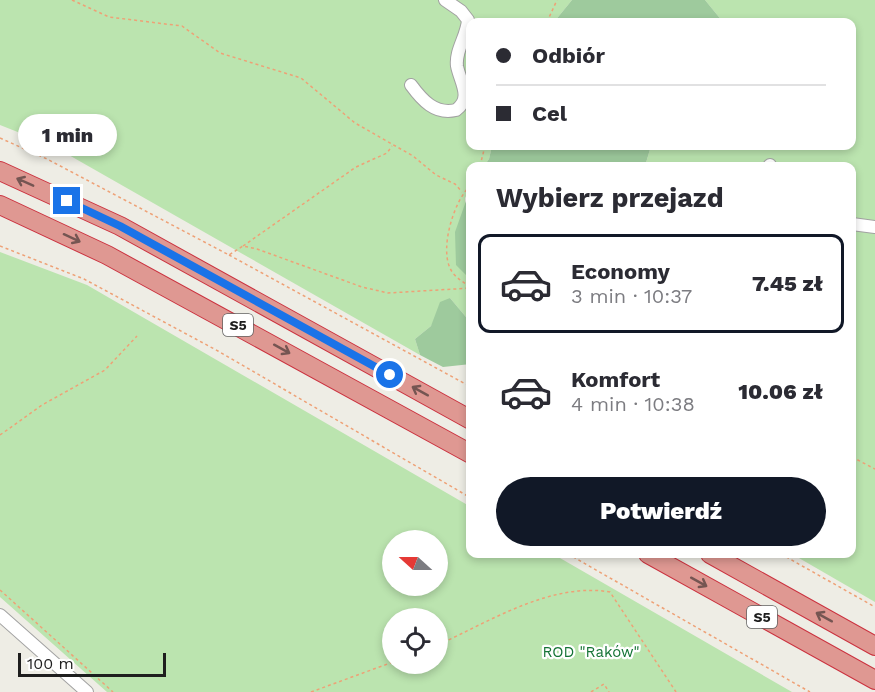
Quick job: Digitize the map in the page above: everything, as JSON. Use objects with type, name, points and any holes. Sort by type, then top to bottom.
[{"type":"highway","name":"S5","points":[[0,171],[120,226],[466,417]]},
{"type":"highway","name":"S5","points":[[0,205],[128,266],[466,451]]},
{"type":"highway","name":"S5","points":[[655,558],[875,680]]},
{"type":"highway","name":"S5","points":[[717,558],[875,646]]},
{"type":"street","points":[[445,0],[462,11],[467,18]]},
{"type":"street","points":[[411,85],[420,97],[438,110],[456,110],[464,100],[457,62],[466,28]]},
{"type":"street","points":[[856,225],[875,227]]},
{"type":"street","points":[[0,615],[87,692]]},
{"type":"path","points":[[72,0],[109,17],[182,26],[220,52],[302,78],[355,123],[413,156],[436,175],[455,184],[462,192]]},
{"type":"path","points":[[549,18],[557,0]]},
{"type":"path","points":[[0,138],[47,159],[229,255],[466,384]]},
{"type":"path","points":[[229,255],[356,167],[387,153],[393,146]]},
{"type":"path","points":[[466,189],[462,192],[445,249],[449,267],[454,276],[466,284]]},
{"type":"path","points":[[0,246],[84,279],[105,290],[218,351],[466,495]]},
{"type":"path","points":[[243,246],[283,257],[362,287],[388,293],[466,287]]},
{"type":"path","points":[[0,435],[42,405],[105,370],[136,336]]},
{"type":"path","points":[[856,459],[875,469]]},
{"type":"path","points":[[575,558],[810,692]]},
{"type":"path","points":[[788,558],[875,607]]},
{"type":"path","points":[[448,641],[554,595],[590,589],[610,592],[676,692]]},
{"type":"path","points":[[0,590],[113,692]]},
{"type":"path","points":[[311,692],[382,667]]},
{"type":"path","points":[[591,692],[604,684],[609,692]]},
{"type":"green space","points":[[0,0],[572,0],[557,18],[466,18],[466,150],[491,150],[487,162],[466,162],[466,317],[450,298],[431,326],[415,339],[420,355],[53,146],[0,125]]},
{"type":"green space","points":[[572,0],[705,0],[720,18],[557,18]]},
{"type":"green space","points":[[705,0],[875,0],[875,602],[799,558],[856,558],[856,162],[646,162],[650,150],[856,150],[856,18],[720,18]]},
{"type":"green space","points":[[491,150],[650,150],[646,162],[487,162]]},
{"type":"green space","points":[[466,201],[466,275],[456,265],[455,232]]},
{"type":"green space","name":"ROD \"Raków\"","points":[[0,252],[87,285],[466,504],[466,558],[560,558],[792,692],[107,692],[0,597]]},
{"type":"green space","points":[[450,298],[466,317],[466,365],[443,367],[420,355],[415,339],[431,326],[440,302]]},
{"type":"route","points":[[67,201],[120,226],[390,375]]}]
